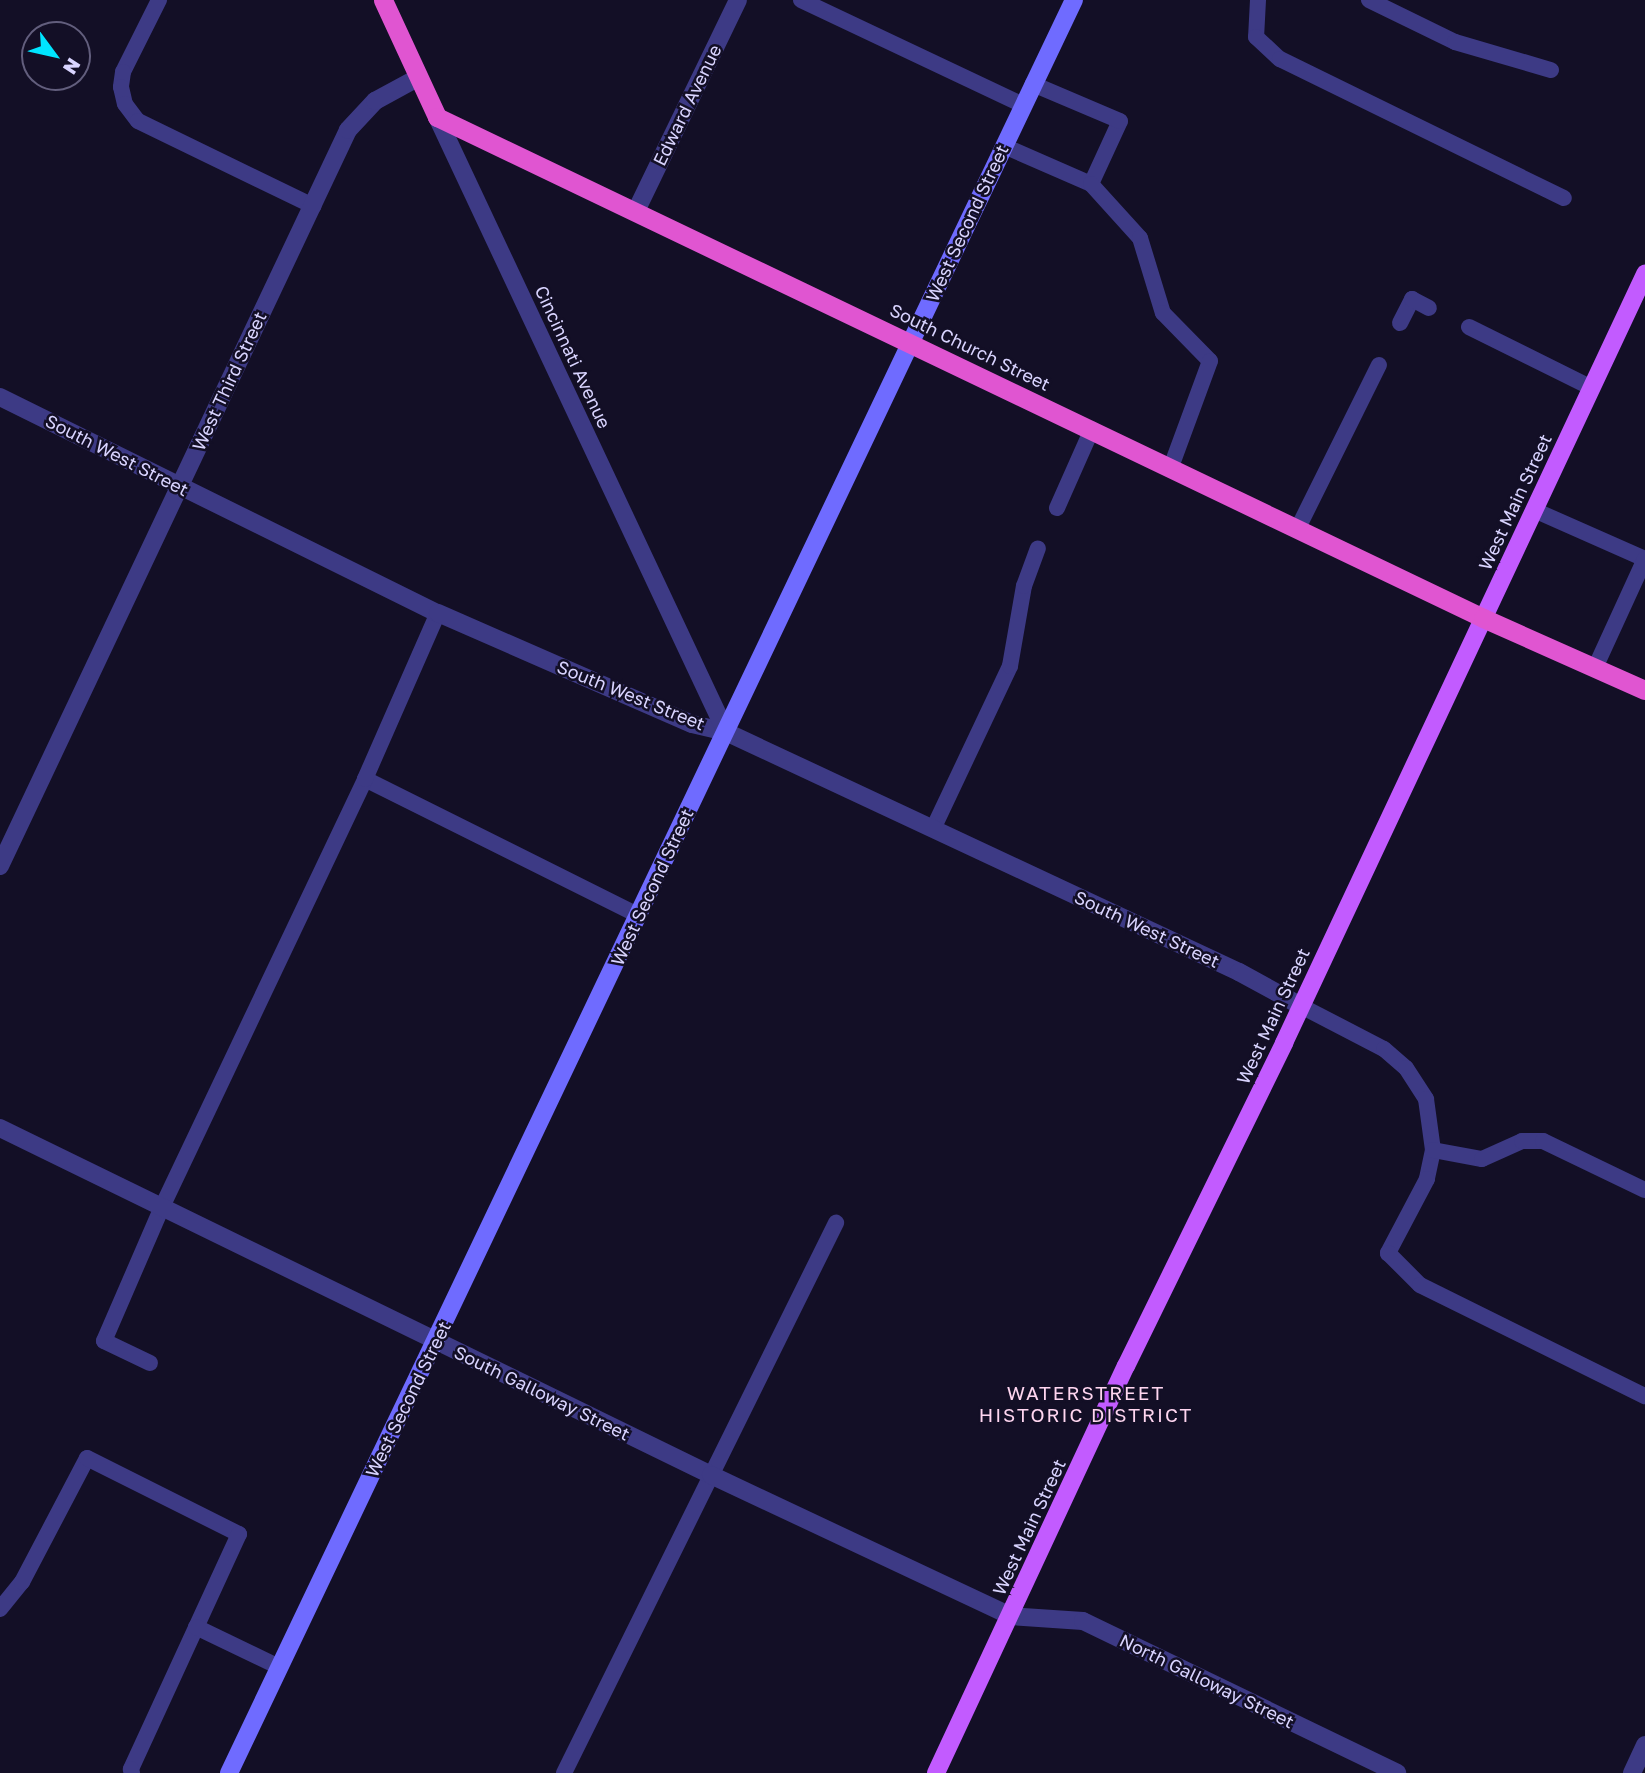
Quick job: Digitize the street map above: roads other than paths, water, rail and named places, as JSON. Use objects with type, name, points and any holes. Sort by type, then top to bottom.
[{"type":"highway","name":"Cincinnati Avenue","points":[[383,0],[438,117]]},
{"type":"highway","name":"South Church Street","points":[[438,117],[1483,618],[1645,690]]},
{"type":"main road","name":"West Second Street","points":[[229,1773],[1074,0]]},
{"type":"main road","name":"West Main Street","points":[[936,1773],[1126,1366],[1301,1006],[1645,274]]},
{"type":"street","name":"Edward Avenue","points":[[636,211],[738,0]]},
{"type":"street","name":"West Third Street","points":[[0,866],[348,130],[360,114],[385,93],[419,77]]},
{"type":"street","name":"Cincinnati Avenue","points":[[438,117],[726,732]]},
{"type":"street","name":"South West Street","points":[[0,397],[438,613],[683,720],[726,732],[1239,972],[1301,1006]]},
{"type":"street","name":"South Galloway Street","points":[[0,1129],[711,1475],[1010,1616]]},
{"type":"street","name":"North Galloway Street","points":[[1010,1616],[1083,1621],[1397,1773]]},
{"type":"street","points":[[1632,1773],[1645,1745]]},
{"type":"lane","points":[[159,0],[123,72],[121,88],[125,104],[138,121],[313,205]]},
{"type":"lane","points":[[802,0],[1023,106]]},
{"type":"lane","points":[[1258,0],[1256,37],[1280,59],[1564,198]]},
{"type":"lane","points":[[1369,0],[1455,42],[1550,70]]},
{"type":"lane","points":[[1033,84],[1120,121],[1091,184]]},
{"type":"lane","points":[[1004,146],[1091,184],[1140,238],[1163,313],[1210,361],[1171,467]]},
{"type":"lane","points":[[1400,323],[1412,299],[1429,307]]},
{"type":"lane","points":[[1469,327],[1592,388]]},
{"type":"lane","points":[[1298,528],[1379,365]]},
{"type":"lane","points":[[1057,508],[1092,429]]},
{"type":"lane","points":[[1534,510],[1645,559],[1595,668]]},
{"type":"lane","points":[[933,829],[1010,666],[1024,586],[1038,548]]},
{"type":"lane","points":[[150,1363],[104,1341],[162,1207],[365,779],[438,613]]},
{"type":"lane","points":[[365,779],[638,915]]},
{"type":"lane","points":[[1301,1006],[1384,1049],[1406,1068],[1426,1099],[1433,1150],[1427,1179],[1388,1252],[1420,1285],[1645,1396]]},
{"type":"lane","points":[[1433,1150],[1482,1159],[1522,1141],[1543,1141],[1645,1191]]},
{"type":"lane","points":[[564,1773],[836,1223]]},
{"type":"lane","points":[[0,1609],[22,1582],[87,1458],[239,1534],[131,1769],[132,1773]]},
{"type":"lane","points":[[196,1627],[279,1667]]},
{"type":"district","name":"WATERSTREET HISTORIC DISTRICT","points":[[1086,1404]]}]
